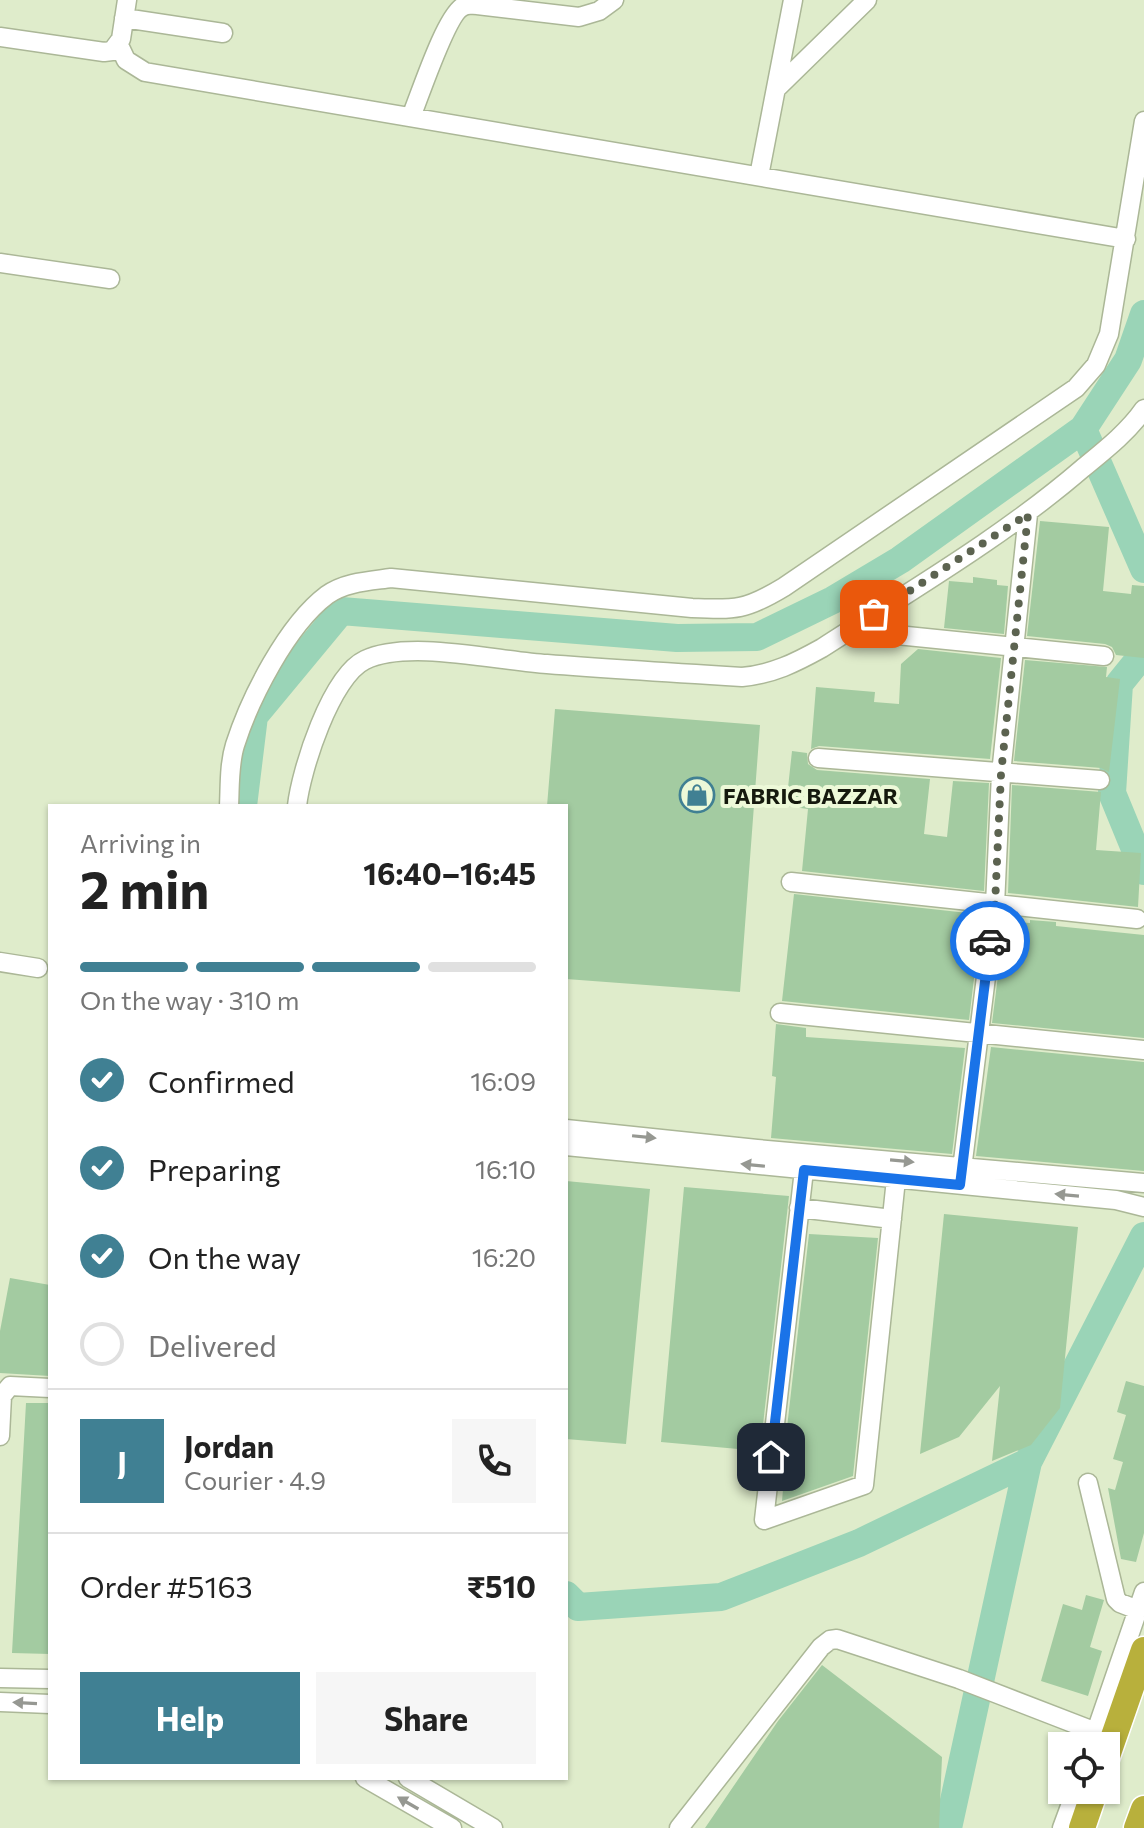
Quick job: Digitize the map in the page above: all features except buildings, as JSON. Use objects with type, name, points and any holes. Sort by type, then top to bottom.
[{"type":"highway","points":[[1115,1732],[1144,1650]]},
{"type":"highway","points":[[1082,1828],[1090,1804]]},
{"type":"highway","points":[[1137,1828],[1144,1809]]},
{"type":"street","points":[[411,117],[445,31],[463,6],[579,17],[599,11],[614,0]]},
{"type":"street","points":[[759,176],[793,0]]},
{"type":"street","points":[[776,89],[867,0]]},
{"type":"street","points":[[0,37],[112,51],[118,43],[125,9],[223,33]]},
{"type":"street","points":[[118,43],[126,60],[145,72],[1126,239]]},
{"type":"street","points":[[229,804],[235,746],[257,694],[288,639],[328,594],[352,583],[391,578],[692,608],[728,610],[755,604],[1076,388],[1096,365],[1109,334],[1144,121]]},
{"type":"street","points":[[0,263],[110,279]]},
{"type":"street","points":[[297,804],[299,789],[322,717],[349,671],[364,660],[395,650],[544,664],[742,677],[764,675],[822,648],[1028,514],[1112,444],[1135,423],[1144,409]]},
{"type":"street","points":[[962,1176],[995,905],[1001,774],[1028,514]]},
{"type":"street","points":[[887,634],[1104,656]]},
{"type":"street","points":[[818,758],[1100,780]]},
{"type":"street","points":[[791,882],[1137,919]]},
{"type":"street","points":[[0,962],[38,968]]},
{"type":"street","points":[[780,1013],[1144,1050]]},
{"type":"street","points":[[568,1129],[757,1149],[962,1176],[1144,1207]]},
{"type":"street","points":[[568,1146],[896,1179],[962,1176],[1144,1183]]},
{"type":"street","points":[[804,1170],[764,1520],[864,1485],[896,1179]]},
{"type":"street","points":[[799,1208],[892,1219]]},
{"type":"street","points":[[0,1436],[2,1396],[10,1386],[48,1388]]},
{"type":"street","points":[[1088,1483],[1116,1599],[1120,1603],[1141,1601],[1095,1732]]},
{"type":"street","points":[[679,1828],[821,1647],[830,1640],[837,1639],[959,1679],[1078,1732]]},
{"type":"street","points":[[0,1678],[48,1679]]},
{"type":"street","points":[[0,1702],[48,1704]]},
{"type":"street","points":[[368,1780],[452,1828]]},
{"type":"street","points":[[411,1780],[493,1828]]},
{"type":"street","points":[[1062,1828],[1071,1804]]},
{"type":"waterway","points":[[243,804],[254,716],[341,611],[677,638],[757,637],[833,600],[900,560],[1083,429],[1128,360],[1144,314]]},
{"type":"waterway","points":[[1083,429],[1144,569]]},
{"type":"waterway","points":[[1144,653],[1119,684],[1112,793],[1144,871]]},
{"type":"waterway","points":[[1028,1462],[1144,1236]]},
{"type":"waterway","points":[[568,1597],[578,1607],[721,1597],[859,1543],[1028,1462],[948,1828]]},
{"type":"way so far","points":[[874,614],[1028,514],[1001,774],[995,905],[990,941]]},
{"type":"place","name":"FABRIC BAZZAR","points":[[697,795]]},
{"type":"route","points":[[771,1457],[804,1170],[960,1185],[990,941]]}]
